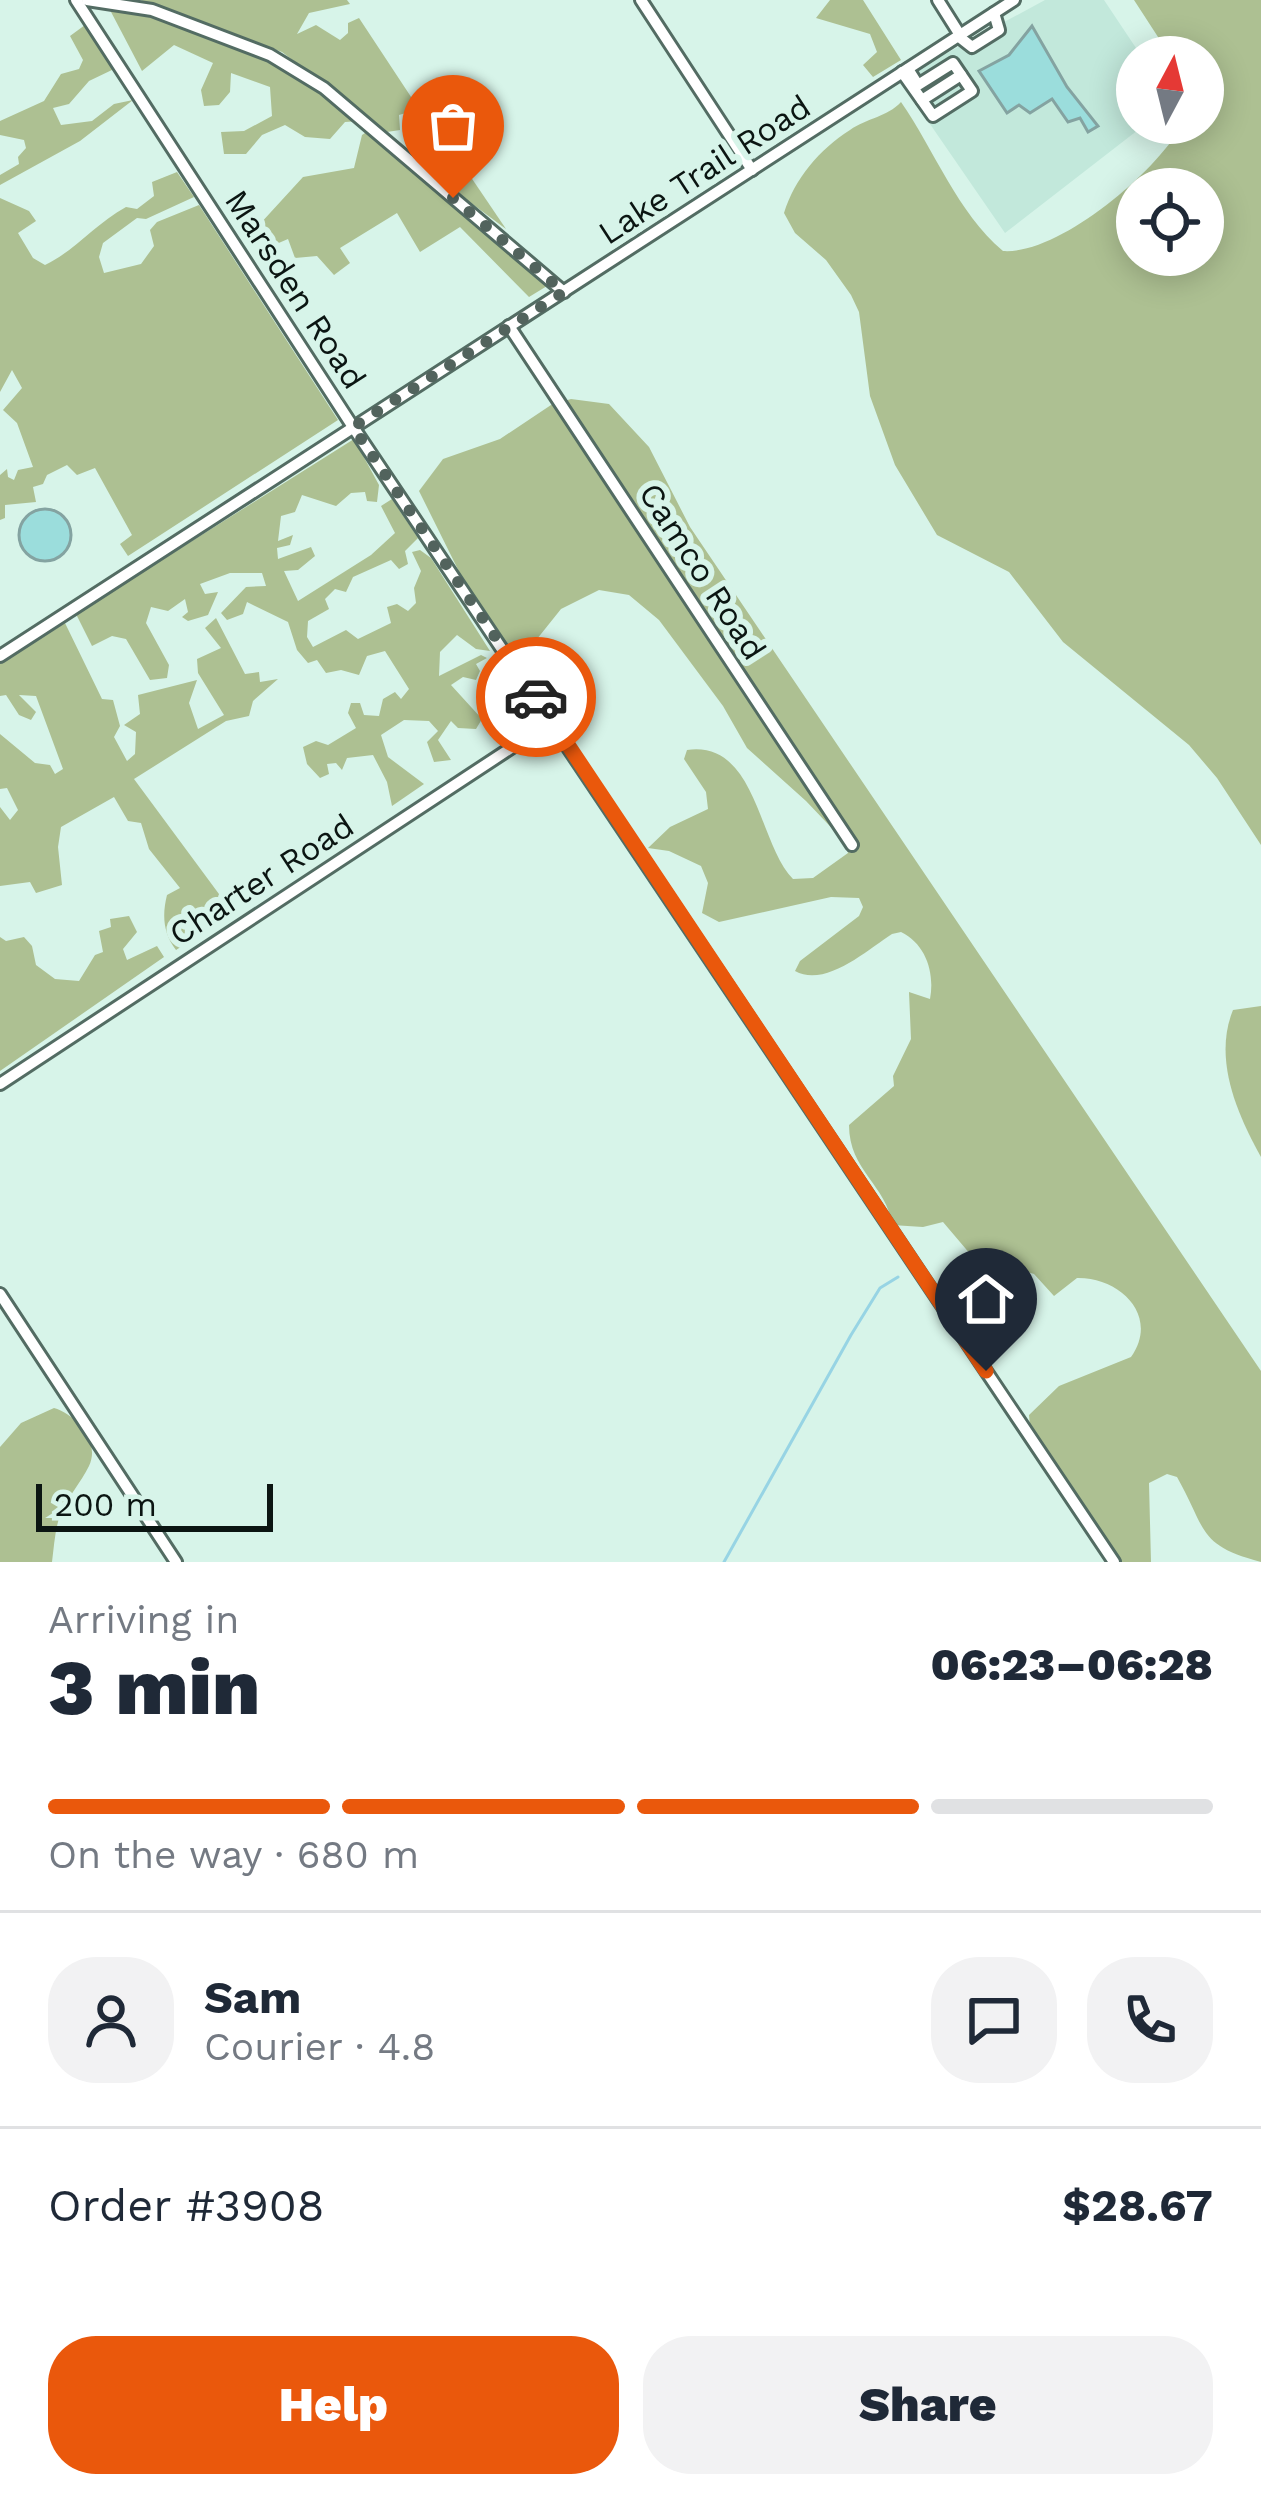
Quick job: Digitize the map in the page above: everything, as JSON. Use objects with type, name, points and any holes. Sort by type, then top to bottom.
[{"type":"street","name":"Marsden Road","points":[[76,0],[353,427],[1114,1562]]},
{"type":"street","points":[[87,0],[152,10],[270,55],[324,88],[564,292]]},
{"type":"street","points":[[641,0],[752,170]]},
{"type":"street","points":[[938,0],[959,36],[973,47],[982,45],[998,29],[994,13]]},
{"type":"street","name":"Lake Trail Road","points":[[0,656],[1014,0]]},
{"type":"street","points":[[953,63],[972,91],[933,116],[905,70],[917,85],[953,63]]},
{"type":"street","points":[[922,100],[961,74]]},
{"type":"street","name":"Camco Road","points":[[509,326],[852,845]]},
{"type":"street","name":"Charter Road","points":[[0,1084],[552,721]]},
{"type":"street","points":[[0,1294],[176,1562]]},
{"type":"shaded area","points":[[1045,0],[1104,0],[1128,36],[1116,36],[1116,144],[1120,144],[1005,233],[899,79]]},
{"type":"green space","points":[[140,0],[347,0],[350,4],[309,13],[297,34],[316,25],[340,40],[348,33],[348,23],[359,18],[419,109],[399,115],[400,130],[387,132],[282,52]]},
{"type":"green space","points":[[830,0],[863,0],[901,60],[873,77],[863,65],[877,52],[870,34],[816,18]]},
{"type":"green space","points":[[1134,0],[1261,0],[1261,845],[1189,745],[1063,642],[1009,572],[937,535],[895,465],[870,396],[859,312],[851,295],[826,260],[795,233],[784,213],[802,177],[828,146],[901,102],[959,200],[1003,251],[1026,249],[1051,239],[1116,198],[1116,276],[1224,276],[1224,168],[1148,168],[1168,144],[1224,144],[1224,36],[1157,36]]},
{"type":"green space","points":[[110,10],[141,11],[278,60],[360,121],[345,122],[330,139],[305,137],[285,125],[262,135],[246,154],[224,154],[221,132],[244,131],[272,116],[270,87],[231,73],[230,92],[219,105],[204,106],[201,90],[213,63],[174,45],[142,71]]},
{"type":"green space","points":[[85,25],[114,69],[89,81],[69,104],[53,108],[61,125],[92,121],[114,104],[133,100],[80,141],[0,185],[0,175],[19,164],[18,157],[26,148],[24,140],[0,135],[0,121],[44,101],[61,74],[79,69],[83,60],[70,36]]},
{"type":"green space","points":[[437,127],[506,229],[405,143]]},
{"type":"green space","points":[[371,129],[547,286],[529,297],[460,227],[420,252],[397,213],[340,248],[350,263],[334,275],[317,256],[295,258],[288,239],[267,248],[249,245],[259,225],[303,177],[354,168],[362,135]]},
{"type":"green space","points":[[177,172],[194,197],[146,219],[137,218],[103,243],[99,257],[104,273],[141,264],[154,246],[150,230],[157,222],[199,205],[338,420],[128,556],[120,544],[132,535],[95,468],[77,475],[67,465],[47,475],[43,484],[33,487],[36,502],[5,505],[5,518],[0,520],[0,475],[7,469],[14,480],[18,470],[33,467],[17,423],[3,410],[22,388],[12,370],[0,392],[0,198],[29,211],[36,221],[18,233],[33,258],[45,265],[126,207],[137,209],[154,196],[152,182]]},
{"type":"green space","points":[[571,399],[609,404],[649,447],[690,527],[1261,1371],[1261,1562],[1214,1542],[1177,1477],[1167,1474],[1149,1483],[1151,1562],[1119,1562],[1093,1518],[1036,1442],[1029,1415],[1059,1386],[1131,1357],[1141,1327],[1138,1314],[1121,1292],[1093,1279],[1077,1278],[1054,1296],[1034,1274],[971,1255],[943,1222],[923,1227],[892,1225],[883,1199],[855,1154],[849,1125],[894,1086],[893,1076],[911,1039],[909,992],[930,999],[930,970],[917,944],[901,932],[832,971],[807,975],[795,971],[800,961],[859,916],[863,907],[859,898],[831,897],[719,922],[702,913],[708,883],[701,866],[669,851],[648,848],[670,827],[708,809],[706,792],[684,759],[687,750],[710,751],[742,777],[793,879],[813,878],[848,853],[846,843],[806,801],[747,748],[723,706],[659,620],[629,595],[599,590],[561,609],[517,664],[509,669],[504,662],[419,491],[443,459],[500,439],[551,405]]},
{"type":"green space","points":[[354,439],[379,485],[377,502],[367,501],[365,492],[351,493],[336,506],[302,495],[295,512],[281,516],[278,541],[293,535],[290,545],[277,548],[278,559],[311,547],[315,556],[298,570],[284,571],[298,601],[371,555],[395,533],[381,506],[392,499],[418,538],[405,551],[408,564],[399,569],[391,560],[353,577],[346,592],[335,589],[325,599],[329,609],[308,621],[307,637],[313,647],[346,630],[358,639],[391,623],[387,607],[397,604],[408,611],[416,603],[414,588],[421,571],[412,552],[420,550],[431,558],[490,651],[476,649],[457,635],[440,652],[439,676],[481,655],[487,658],[476,664],[480,671],[476,680],[463,677],[451,685],[482,719],[476,729],[458,728],[451,721],[438,740],[451,760],[434,762],[427,742],[438,731],[429,721],[404,720],[381,735],[388,757],[424,784],[392,806],[387,782],[373,755],[347,758],[342,770],[336,763],[327,764],[329,774],[320,778],[307,764],[303,747],[316,741],[328,745],[356,728],[348,713],[351,703],[360,703],[364,715],[379,716],[383,699],[395,692],[401,699],[409,689],[385,651],[367,656],[359,675],[341,670],[326,673],[317,660],[308,663],[297,650],[288,622],[247,602],[243,614],[227,620],[221,613],[246,587],[266,586],[262,573],[230,573],[200,584],[205,594],[218,592],[208,615],[188,621],[182,617],[188,612],[185,599],[168,611],[151,607],[146,623],[169,665],[167,678],[150,680],[126,639],[112,636],[92,646],[76,614]]},
{"type":"green space","points":[[216,618],[245,674],[259,672],[260,682],[278,679],[253,701],[249,716],[226,721],[134,779],[233,913],[176,950],[166,930],[164,910],[167,895],[180,888],[149,849],[141,823],[128,821],[114,797],[61,827],[62,885],[36,893],[30,882],[0,886],[0,807],[10,820],[18,810],[7,788],[0,789],[0,734],[35,763],[50,765],[55,774],[63,769],[36,696],[19,695],[36,712],[31,720],[19,715],[6,695],[0,696],[0,664],[65,623],[102,699],[113,700],[120,726],[114,737],[127,761],[135,754],[136,732],[124,725],[140,714],[138,695],[197,680],[189,703],[198,729],[224,715],[198,673],[197,659],[221,648],[205,628]]},
{"type":"green space","points":[[129,916],[137,932],[123,949],[127,960],[157,946],[164,957],[0,1071],[0,937],[6,941],[24,937],[32,946],[36,965],[55,979],[79,981],[95,955],[103,952],[99,931],[111,927],[110,919]]},
{"type":"green space","points":[[1261,1006],[1261,1157],[1236,1105],[1226,1048],[1233,1010]]},
{"type":"green space","points":[[54,1408],[70,1416],[89,1438],[89,1466],[60,1515],[52,1562],[0,1562],[0,1447],[21,1423]]},
{"type":"building","points":[[1032,26],[1067,87],[1098,126],[1088,132],[1080,118],[1068,122],[1052,99],[1030,113],[1019,105],[1007,113],[979,71],[1009,55]]},
{"type":"building","points":[[45,509],[63,517],[71,535],[63,553],[45,561],[27,553],[19,535],[27,517]]},
{"type":"waterway","points":[[724,1562],[851,1335],[880,1288],[898,1277]]},
{"type":"way so far","points":[[453,198],[564,292],[353,427],[536,697]]},
{"type":"route","points":[[536,697],[986,1371]]}]
